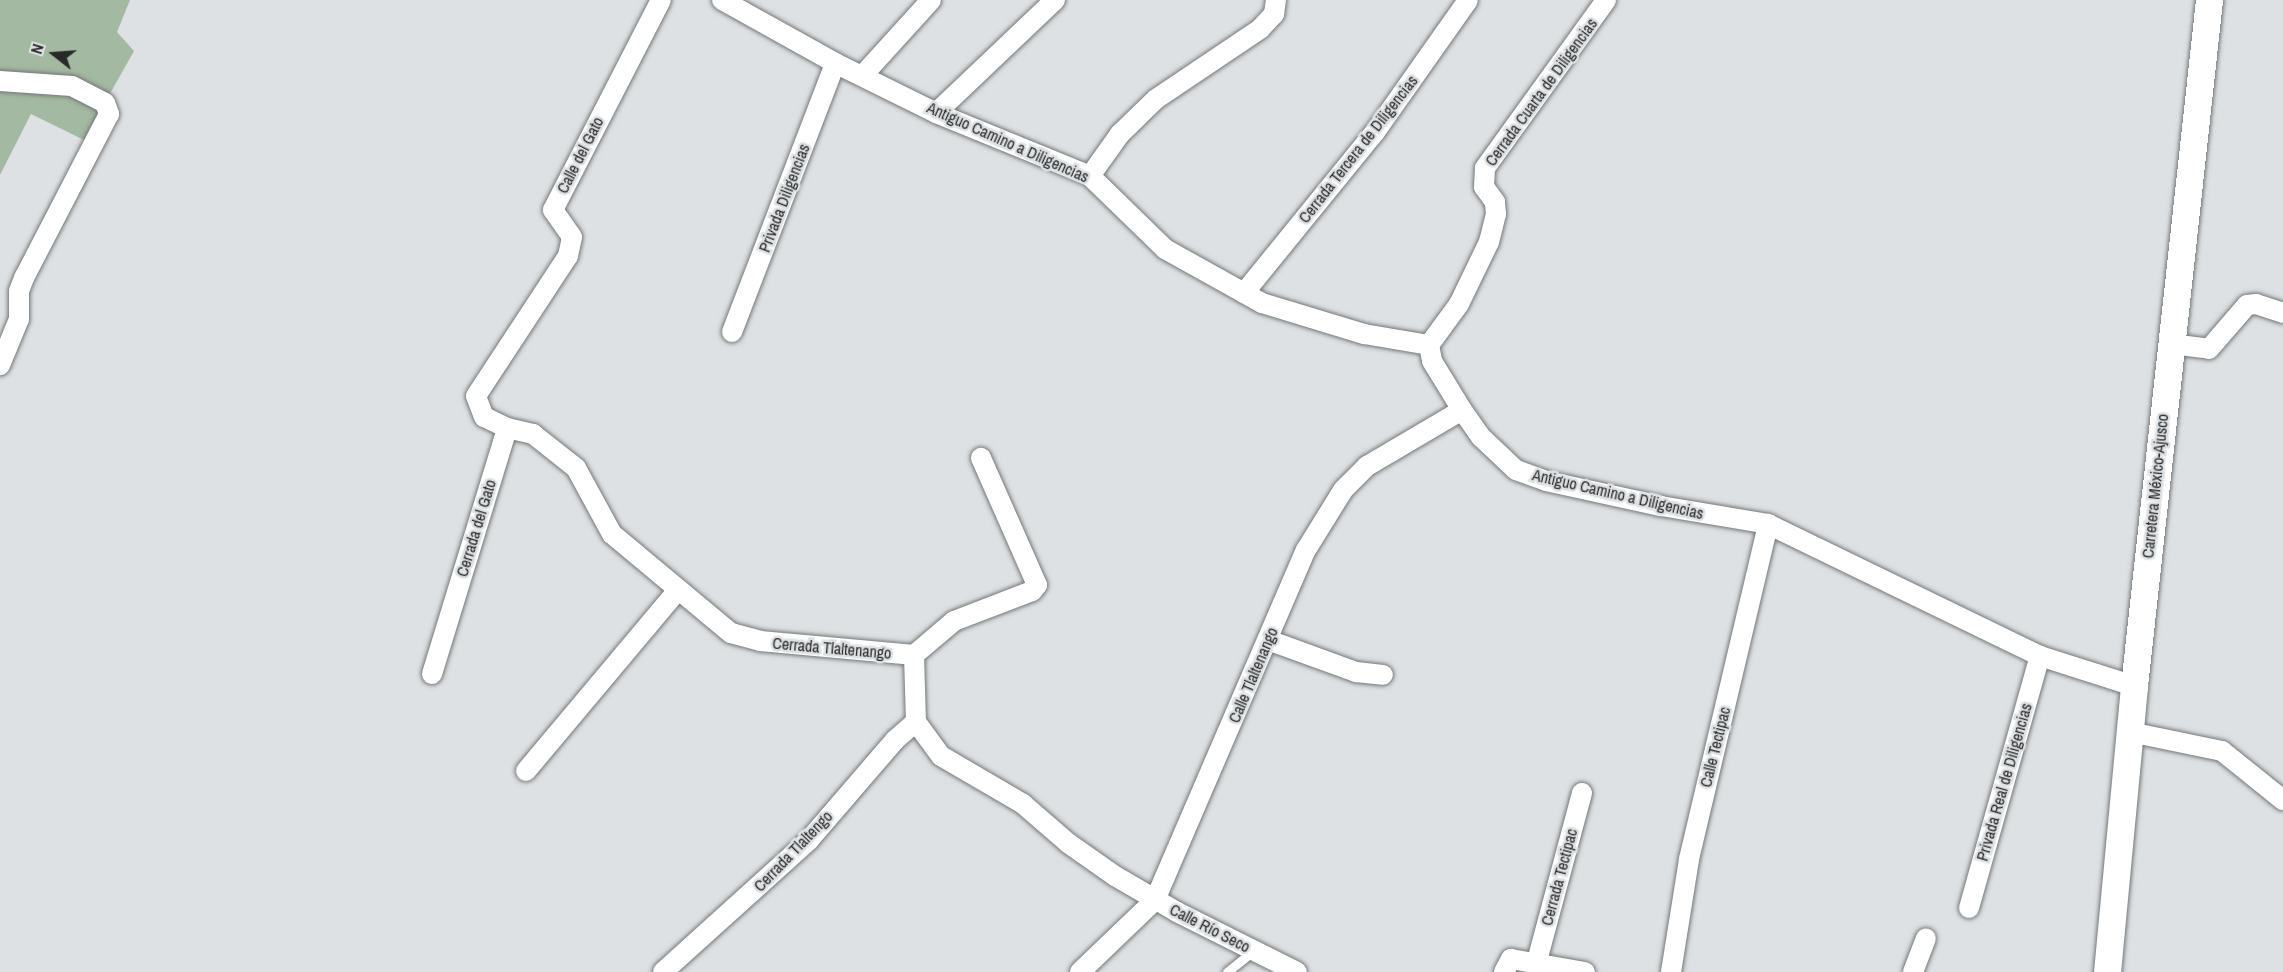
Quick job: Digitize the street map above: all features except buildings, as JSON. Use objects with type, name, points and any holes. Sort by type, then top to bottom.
[{"type":"main road","name":"Carretera México-Ajusco","points":[[2107,972],[2133,686],[2209,0]]},
{"type":"street","name":"Calle del Gato","points":[[507,428],[484,417],[476,396],[568,256],[572,237],[553,210],[661,0]]},
{"type":"street","name":"Antiguo Camino a Diligencias","points":[[722,0],[836,63],[936,113],[1090,176],[1165,249],[1244,294],[1299,317],[1429,345],[1432,361],[1462,410],[1481,437],[1516,470],[1546,481],[1661,506],[1768,524],[2040,656],[2133,686]]},
{"type":"street","points":[[863,75],[931,0]]},
{"type":"street","points":[[936,113],[1055,0]]},
{"type":"street","points":[[1090,176],[1120,134],[1156,99],[1260,29],[1274,14],[1275,0]]},
{"type":"street","name":"Cerrada Tercera de Diligencias","points":[[1244,294],[1375,132],[1468,0]]},
{"type":"street","name":"Cerrada Cuarta de Diligencias","points":[[1429,345],[1459,304],[1490,242],[1496,214],[1495,202],[1484,186],[1485,168],[1606,0]]},
{"type":"street","name":"Privada Diligencias","points":[[732,332],[836,63]]},
{"type":"street","points":[[0,81],[72,86],[105,103],[109,114],[24,278],[19,291],[20,319],[0,365]]},
{"type":"street","points":[[2171,344],[2209,349],[2247,305],[2256,304],[2283,313]]},
{"type":"street","name":"Calle Tlaltenango","points":[[1080,972],[1155,900],[1306,550],[1343,490],[1367,466],[1462,410]]},
{"type":"street","name":"Cerrada Tlaltenango","points":[[507,428],[533,434],[576,468],[612,534],[677,591],[731,633],[760,641],[914,655],[916,723]]},
{"type":"street","name":"Cerrada del Gato","points":[[432,674],[507,428]]},
{"type":"street","points":[[914,655],[954,621],[1032,591],[1037,585],[981,458]]},
{"type":"street","name":"Calle Tectipac","points":[[1671,972],[1689,859],[1768,524]]},
{"type":"street","points":[[526,771],[677,591]]},
{"type":"street","points":[[1268,640],[1356,672],[1383,675]]},
{"type":"street","name":"Privada Real de Diligencias","points":[[1969,908],[2040,656]]},
{"type":"street","points":[[916,723],[941,756],[1023,804],[1068,843],[1155,900]]},
{"type":"street","name":"Cerrada Tlaltengo","points":[[663,972],[809,840],[895,740],[916,723]]},
{"type":"street","points":[[2130,732],[2222,751],[2283,800]]},
{"type":"street","name":"Cerrada Tectipac","points":[[1538,961],[1582,793]]},
{"type":"street","name":"Calle Río Seco","points":[[1155,900],[1297,972]]},
{"type":"street","points":[[1913,972],[1926,938]]},
{"type":"street","points":[[1504,972],[1511,959],[1538,961],[1585,972]]},
{"type":"lane","points":[[1227,972],[1254,951]]},
{"type":"green space","points":[[0,0],[130,0],[117,32],[134,51],[84,140],[31,114],[0,175]]}]
